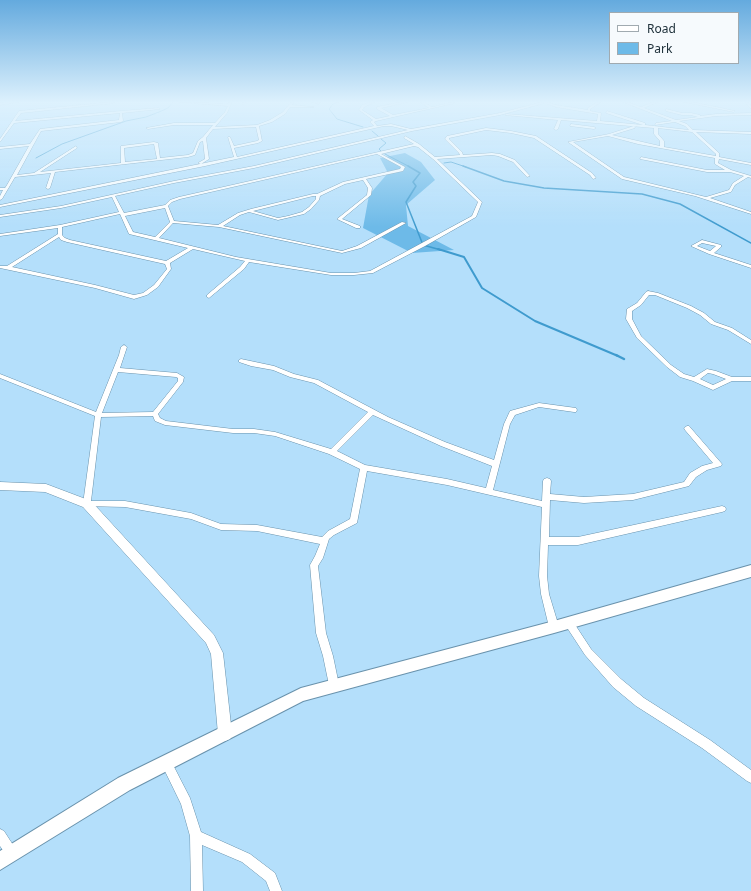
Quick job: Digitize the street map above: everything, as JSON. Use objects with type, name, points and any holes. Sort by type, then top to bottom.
[{"type":"main road","points":[[6,857],[124,784],[301,695],[569,623],[751,571]]},
{"type":"street","points":[[123,164],[122,147],[144,144]]},
{"type":"street","points":[[156,144],[159,160]]},
{"type":"street","points":[[192,155],[198,144]]},
{"type":"street","points":[[174,182],[186,172],[207,159],[205,144]]},
{"type":"street","points":[[236,158],[232,147],[248,144]]},
{"type":"street","points":[[0,206],[186,172],[236,158],[301,144]]},
{"type":"street","points":[[0,216],[40,211],[174,182],[254,167],[354,144]]},
{"type":"street","points":[[113,196],[131,234],[248,260],[331,274],[371,272],[474,217],[480,202],[434,158],[415,144]]},
{"type":"street","points":[[451,144],[461,153],[462,157]]},
{"type":"street","points":[[545,144],[592,174],[594,178]]},
{"type":"street","points":[[572,144],[623,178],[706,198],[751,213]]},
{"type":"street","points":[[646,144],[717,157],[746,168],[749,176],[734,184],[730,191],[706,198]]},
{"type":"street","points":[[707,144],[718,154],[716,163],[730,171]]},
{"type":"street","points":[[0,148],[32,145]]},
{"type":"street","points":[[0,199],[32,145]]},
{"type":"street","points":[[0,234],[60,226],[166,206],[179,198],[377,153],[414,145],[419,146]]},
{"type":"street","points":[[34,174],[76,148]]},
{"type":"street","points":[[219,226],[239,214],[318,195],[344,183],[402,170],[403,167],[377,153]]},
{"type":"street","points":[[434,158],[492,154],[499,155],[514,162],[528,176]]},
{"type":"street","points":[[14,176],[192,155],[199,158],[202,162]]},
{"type":"street","points":[[640,158],[708,171],[730,171],[746,168]]},
{"type":"street","points":[[48,188],[53,172]]},
{"type":"street","points":[[358,227],[339,219],[369,195],[370,188],[364,179]]},
{"type":"street","points":[[0,190],[6,189]]},
{"type":"street","points":[[249,211],[274,218],[289,217],[303,213],[310,208],[318,199],[318,195]]},
{"type":"street","points":[[166,206],[172,222]]},
{"type":"street","points":[[172,222],[219,226],[342,252],[359,247],[404,223]]},
{"type":"street","points":[[156,240],[172,222]]},
{"type":"street","points":[[60,226],[60,235],[63,239],[69,242],[167,263],[191,248]]},
{"type":"street","points":[[8,268],[60,235]]},
{"type":"street","points":[[711,253],[719,246],[702,240],[693,246],[705,251],[751,267]]},
{"type":"street","points":[[209,296],[242,268],[248,260]]},
{"type":"street","points":[[0,267],[95,287],[134,297],[145,294],[156,286],[169,269],[167,263]]},
{"type":"street","points":[[751,342],[730,329],[713,323],[702,314],[689,307],[656,294],[648,293],[639,304],[630,310],[629,319],[639,338],[682,376],[695,379],[713,388],[731,379],[751,378]]},
{"type":"street","points":[[124,347],[98,415],[87,504],[210,639],[217,654],[225,734]]},
{"type":"street","points":[[241,361],[274,368],[292,376],[316,381],[442,444],[496,464]]},
{"type":"street","points":[[116,370],[177,375],[180,377],[181,381],[155,414]]},
{"type":"street","points":[[695,379],[707,371],[714,372],[731,379]]},
{"type":"street","points":[[0,376],[98,415],[155,414]]},
{"type":"street","points":[[489,492],[507,424],[512,413],[538,405],[574,410]]},
{"type":"street","points":[[332,452],[374,411]]},
{"type":"street","points":[[155,414],[157,419],[165,423],[275,434],[332,452],[364,468],[447,482],[489,492],[546,501],[632,497],[686,484],[693,475],[705,468],[718,464],[687,428]]},
{"type":"street","points":[[334,685],[328,656],[320,633],[314,569],[315,562],[319,558],[325,541],[331,533],[354,521],[364,468]]},
{"type":"street","points":[[547,481],[544,584],[554,627]]},
{"type":"street","points":[[0,486],[46,488],[87,504],[125,504],[191,516],[221,527],[257,528],[325,541]]},
{"type":"street","points":[[545,541],[578,541],[722,509]]},
{"type":"street","points":[[569,623],[588,652],[617,683],[640,702],[706,744],[751,777]]},
{"type":"street","points":[[166,764],[186,802],[196,836],[197,891]]},
{"type":"street","points":[[0,835],[6,857]]},
{"type":"street","points":[[196,836],[246,858],[271,877],[276,891]]},
{"type":"green space","points":[[405,153],[421,162],[435,180],[406,205],[408,226],[454,250],[412,253],[363,228],[369,195],[388,173],[380,158]]},
{"type":"waterway","points":[[36,158],[63,144]]},
{"type":"waterway","points":[[381,151],[379,149],[385,144]]},
{"type":"waterway","points":[[385,154],[410,167]]},
{"type":"waterway","points":[[444,163],[451,162],[463,166]]},
{"type":"waterway","points":[[408,166],[420,173],[413,182],[416,186],[406,202],[423,245],[441,250]]},
{"type":"waterway","points":[[463,166],[504,181],[544,188],[642,194],[680,204],[751,243]]},
{"type":"waterway","points":[[438,249],[464,257],[482,288],[535,321],[618,356]]},
{"type":"waterway","points":[[618,356],[624,359]]}]
